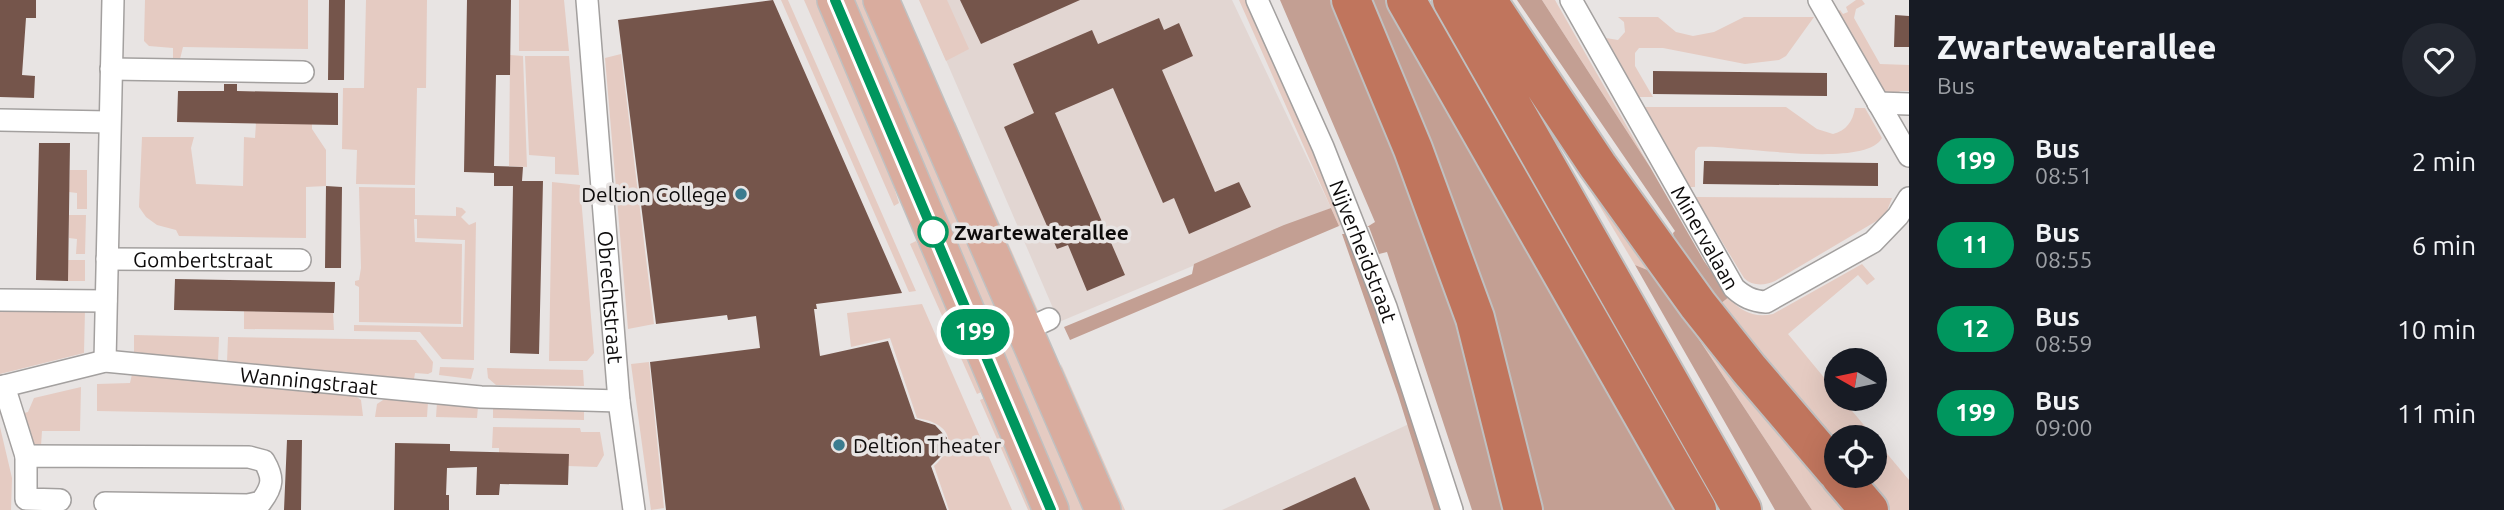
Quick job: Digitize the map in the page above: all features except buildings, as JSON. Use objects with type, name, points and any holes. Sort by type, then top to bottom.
[{"type":"highway","points":[[1351,0],[1413,149],[1475,318],[1523,510]]},
{"type":"highway","points":[[1406,0],[1697,510]]},
{"type":"highway","points":[[1452,0],[1742,510]]},
{"type":"highway","points":[[1487,0],[1598,166],[1698,305],[1824,457]]},
{"type":"highway","points":[[1850,488],[1869,510]]},
{"type":"main road","points":[[835,0],[1051,510]]},
{"type":"main road","points":[[881,0],[1037,324],[1102,510]]},
{"type":"street","name":"Gombertstraat","points":[[105,361],[113,0]]},
{"type":"street","name":"Obrechtstraat","points":[[587,0],[619,401],[634,510]]},
{"type":"street","name":"Nijverheidstraat","points":[[1258,0],[1323,147],[1386,307],[1452,510]]},
{"type":"street","name":"Minervalaan","points":[[1571,0],[1734,288],[1741,295],[1753,301],[1766,302],[1873,242],[1898,216],[1909,198]]},
{"type":"street","points":[[1819,0],[1909,156]]},
{"type":"street","points":[[111,69],[303,72]]},
{"type":"street","points":[[1878,103],[1909,104]]},
{"type":"street","points":[[0,120],[110,122]]},
{"type":"street","name":"Gombertstraat","points":[[107,259],[300,260]]},
{"type":"street","points":[[0,300],[106,300]]},
{"type":"street","name":"Wanningstraat","points":[[60,500],[26,499],[26,456],[2,386],[105,361],[481,397],[619,401]]},
{"type":"street","points":[[26,456],[248,457],[264,461],[272,474],[272,487],[261,502],[248,505],[105,503]]},
{"type":"shaded area","points":[[145,0],[308,0],[308,49],[183,47],[180,59],[173,61],[173,48],[149,46],[144,41]]},
{"type":"shaded area","points":[[366,0],[427,0],[426,88],[417,88],[415,185],[356,184],[357,150],[342,149],[343,88],[364,88]]},
{"type":"shaded area","points":[[519,0],[564,0],[569,51],[519,51]]},
{"type":"shaded area","points":[[781,0],[788,0],[916,291],[909,292]]},
{"type":"shaded area","points":[[804,0],[818,0],[880,143],[899,203],[894,206]]},
{"type":"shaded area","points":[[839,0],[868,0],[1091,510],[1062,510]]},
{"type":"shaded area","points":[[919,0],[947,0],[969,49],[946,61]]},
{"type":"shaded area","points":[[920,0],[1232,0],[1331,208],[1059,322]]},
{"type":"shaded area","points":[[1239,0],[1251,0],[1343,223],[1339,226]]},
{"type":"shaded area","points":[[1280,0],[1338,0],[1449,288],[1511,510],[1472,510],[1387,252],[1379,254],[1367,227],[1375,222]]},
{"type":"shaded area","points":[[1361,0],[1387,0],[1676,510],[1532,510]]},
{"type":"shaded area","points":[[1476,0],[1824,460],[1824,488],[1845,488],[1862,510],[1812,510],[1655,273],[1635,265]]},
{"type":"shaded area","points":[[1517,0],[1542,0],[1650,167],[1704,261],[1729,297],[1720,304],[1675,242],[1675,231]]},
{"type":"shaded area","points":[[1542,0],[1555,0],[1650,167]]},
{"type":"shaded area","points":[[1856,0],[1862,0],[1865,4],[1856,9],[1854,18],[1880,64],[1909,65],[1909,91],[1900,91],[1895,97],[1884,95],[1835,13],[1840,10],[1843,14],[1848,12],[1846,7]]},
{"type":"shaded area","points":[[1618,17],[1658,17],[1676,32],[1693,36],[1714,32],[1744,17],[1814,17],[1786,56],[1779,60],[1745,64],[1663,48],[1639,48],[1635,53],[1635,66],[1653,97],[1639,97],[1606,38],[1618,40],[1625,32],[1624,22]]},
{"type":"shaded area","points":[[621,54],[654,324],[628,329],[605,58]]},
{"type":"shaded area","points":[[510,55],[523,56],[527,167],[509,166]]},
{"type":"shaded area","points":[[525,56],[569,56],[579,175],[555,174],[555,157],[529,155]]},
{"type":"shaded area","points":[[1645,107],[1786,107],[1817,129],[1833,134],[1848,125],[1855,108],[1865,108],[1882,138],[1871,147],[1826,154],[1698,147],[1695,151],[1695,187],[1690,187]]},
{"type":"shaded area","points":[[955,122],[1039,313],[1013,286],[951,124]]},
{"type":"shaded area","points":[[256,123],[312,124],[312,129],[326,150],[326,186],[306,187],[306,238],[179,236],[176,230],[157,225],[146,217],[139,207],[142,137],[194,137],[191,148],[196,184],[243,186],[244,137],[255,138]]},
{"type":"shaded area","points":[[70,170],[87,170],[87,209],[77,209],[77,193],[69,192]]},
{"type":"shaded area","points":[[552,182],[580,185],[594,353],[587,361],[549,361]]},
{"type":"shaded area","points":[[359,187],[415,188],[415,215],[456,216],[456,207],[466,212],[461,217],[469,225],[476,222],[474,360],[442,359],[420,332],[354,331],[354,325],[463,327],[465,240],[417,238],[417,219],[414,219],[415,242],[462,244],[461,324],[359,322],[359,287],[355,285],[355,281],[359,280],[361,268]]},
{"type":"shaded area","points":[[1695,197],[1892,198],[1885,216],[1775,281],[1758,284],[1744,278]]},
{"type":"shaded area","points":[[1331,208],[1339,226],[1070,340],[1064,327],[1192,274],[1194,264]]},
{"type":"shaded area","points":[[69,215],[86,215],[85,254],[76,254],[77,239],[69,238]]},
{"type":"shaded area","points":[[1342,234],[1348,234],[1375,300],[1444,510],[1434,510],[1398,395]]},
{"type":"shaded area","points":[[916,241],[943,286],[988,389],[977,394],[910,244]]},
{"type":"shaded area","points":[[68,260],[85,260],[85,281],[68,281]]},
{"type":"shaded area","points":[[1862,264],[1875,279],[1867,285],[1858,275],[1788,334],[1824,378],[1824,411],[1852,411],[1864,425],[1824,425],[1824,433],[1720,304],[1729,297],[1748,313],[1773,314]]},
{"type":"shaded area","points":[[1635,265],[1655,273],[1812,510],[1775,510]]},
{"type":"shaded area","points":[[922,304],[1012,510],[949,510],[934,466],[947,449],[947,435],[937,424],[917,418],[890,338],[851,347],[847,313]]},
{"type":"shaded area","points":[[0,306],[85,310],[84,353],[0,374]]},
{"type":"shaded area","points":[[244,311],[333,313],[334,330],[244,329]]},
{"type":"shaded area","points":[[134,335],[219,337],[218,361],[134,353]]},
{"type":"shaded area","points":[[228,337],[416,340],[433,362],[432,372],[415,373],[414,379],[227,362]]},
{"type":"shaded area","points":[[649,362],[664,508],[651,510],[631,364]]},
{"type":"shaded area","points":[[1061,364],[1125,510],[1112,510],[1067,408]]},
{"type":"shaded area","points":[[440,367],[474,368],[471,379],[439,375]]},
{"type":"shaded area","points":[[487,368],[583,370],[584,386],[496,385],[488,378]]},
{"type":"shaded area","points":[[132,374],[354,395],[361,400],[363,416],[97,411],[97,384],[130,383]]},
{"type":"shaded area","points":[[81,387],[80,431],[42,431],[41,446],[33,444],[20,414],[28,412],[34,398]]},
{"type":"shaded area","points":[[991,395],[1040,510],[1028,510],[980,400]]},
{"type":"shaded area","points":[[386,398],[428,402],[427,417],[375,417],[377,404]]},
{"type":"shaded area","points":[[437,402],[478,407],[477,418],[436,417]]},
{"type":"shaded area","points":[[493,408],[584,409],[584,420],[493,418]]},
{"type":"shaded area","points":[[1409,424],[1436,510],[1222,510]]},
{"type":"shaded area","points":[[0,427],[12,478],[11,510],[0,510]]},
{"type":"shaded area","points":[[493,427],[580,428],[581,432],[600,432],[604,455],[597,467],[568,466],[568,454],[499,453],[499,448],[492,448]]},
{"type":"shaded area","points":[[1887,454],[1909,480],[1909,510],[1886,510],[1868,488],[1887,488]]},
{"type":"bus line","name":"199","points":[[835,0],[1051,510]]},
{"type":"place","name":"Deltion College","points":[[741,194]]},
{"type":"place","name":"Zwartewaterallee","points":[[933,232]]},
{"type":"place","name":"Deltion Theater","points":[[839,445]]}]
